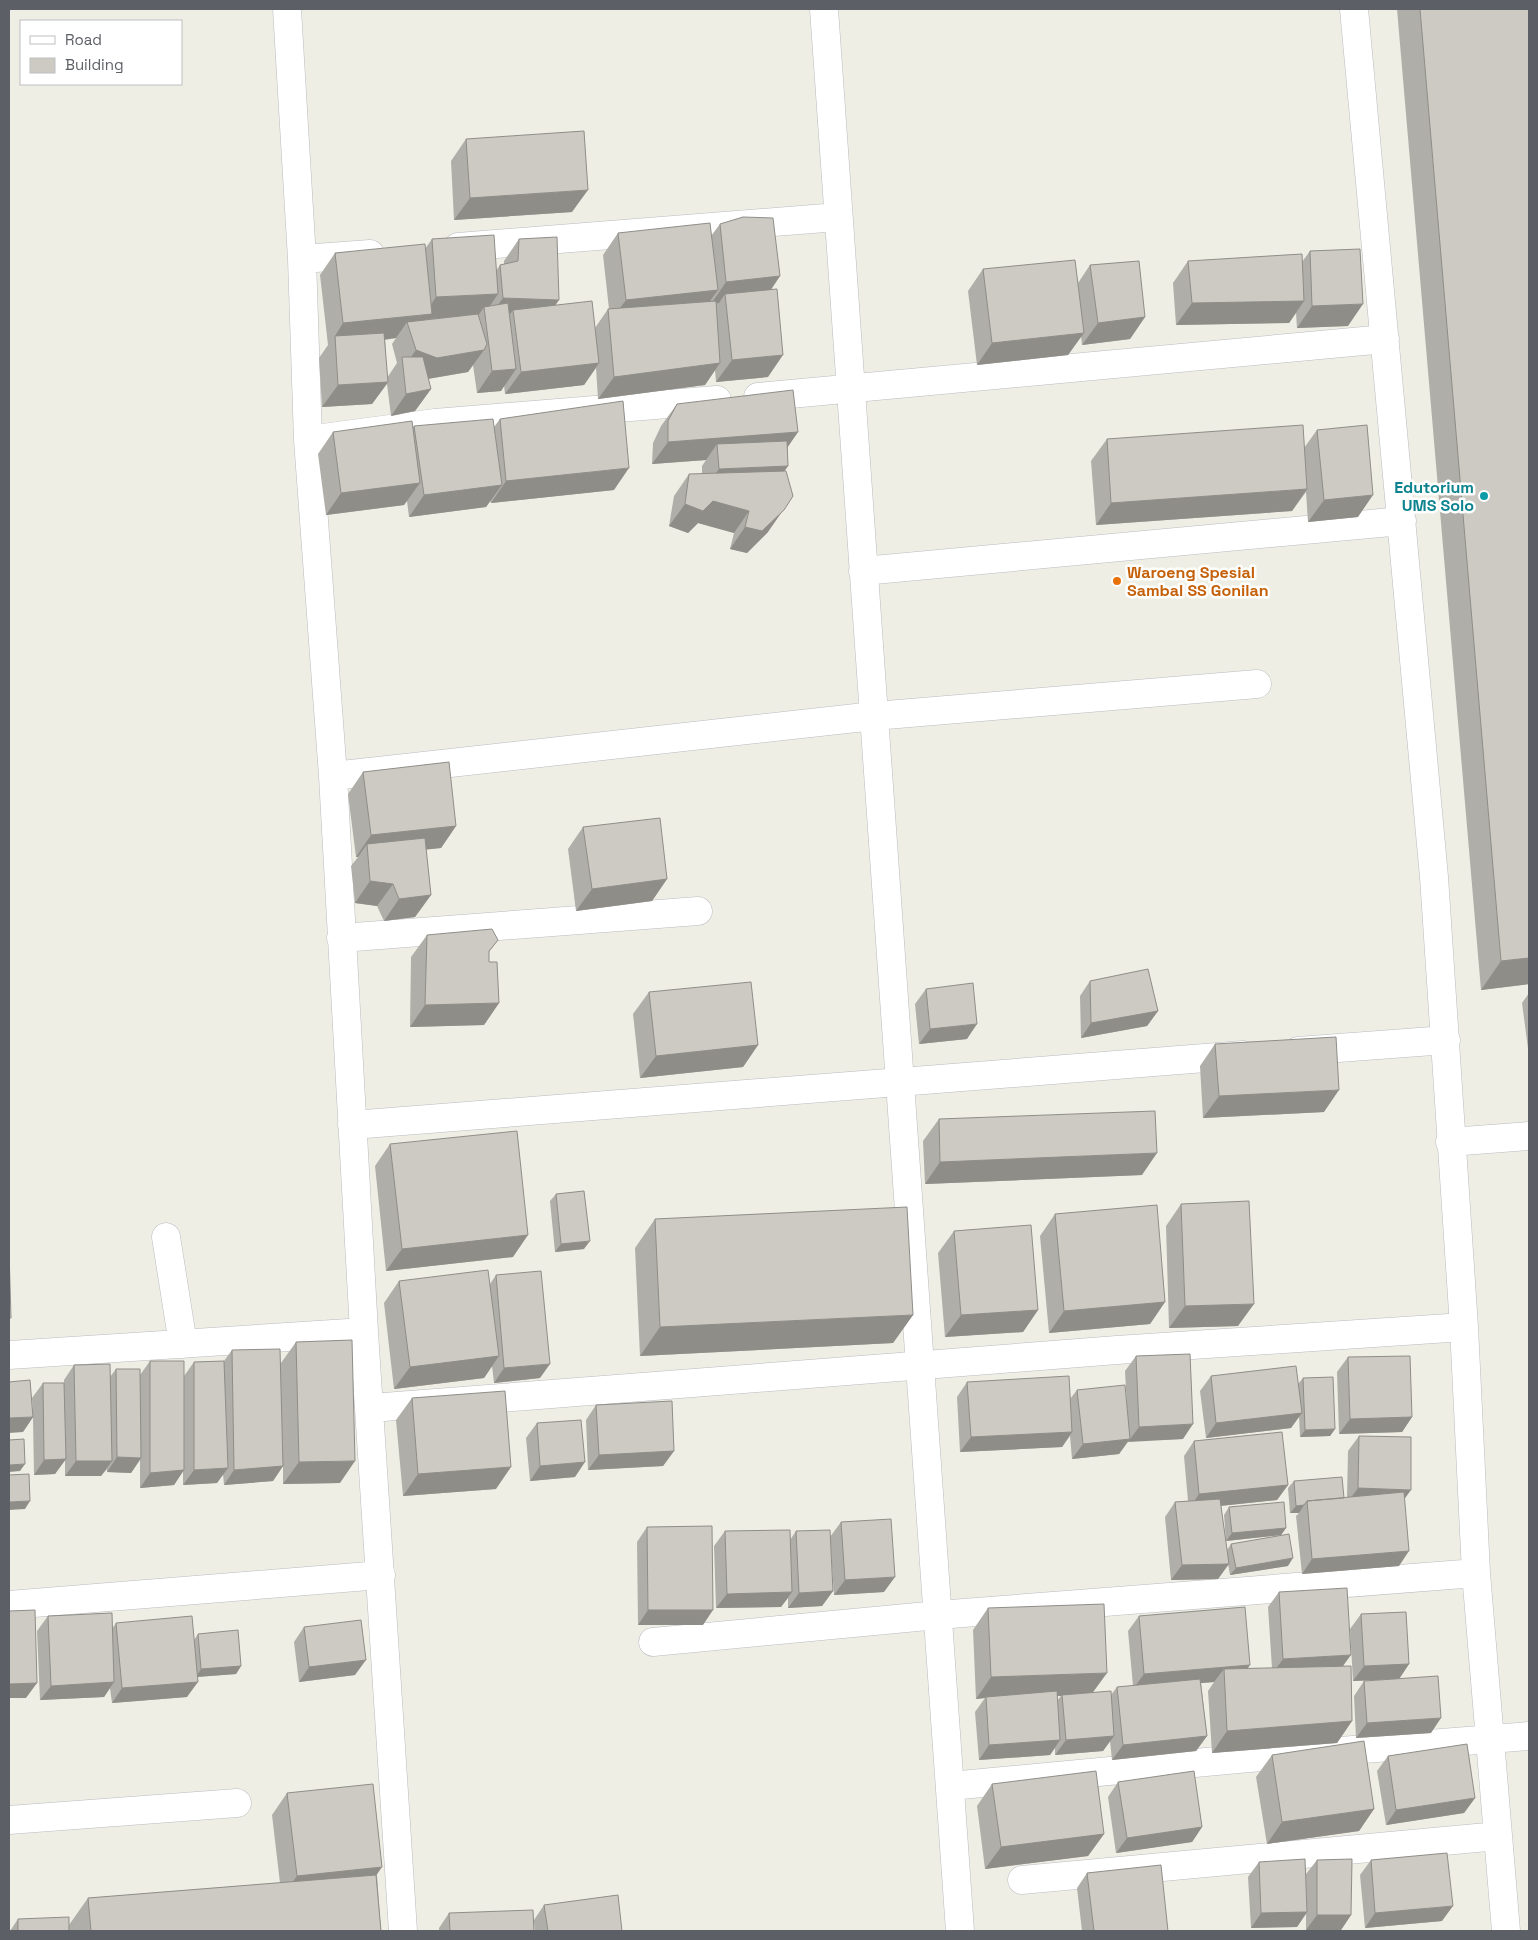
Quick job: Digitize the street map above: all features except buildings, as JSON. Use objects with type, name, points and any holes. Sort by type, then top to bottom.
[{"type":"street","points":[[287,9],[302,259],[308,440],[333,776],[364,1332],[371,1408],[403,1931]]},
{"type":"street","points":[[824,9],[960,1931]]},
{"type":"street","points":[[1354,9],[1434,877],[1446,1040],[1450,1142],[1464,1327],[1476,1573],[1506,1931]]},
{"type":"street","points":[[432,249],[838,217]]},
{"type":"street","points":[[302,259],[392,252]]},
{"type":"street","points":[[308,440],[435,423],[851,389],[1385,340]]},
{"type":"street","points":[[863,571],[1402,521]]},
{"type":"street","points":[[333,776],[874,716],[1257,684]]},
{"type":"street","points":[[341,938],[698,911]]},
{"type":"street","points":[[352,1125],[900,1080],[1446,1040]]},
{"type":"street","points":[[1450,1142],[1529,1136]]},
{"type":"street","points":[[166,1237],[183,1344]]},
{"type":"street","points":[[371,1408],[920,1365],[1464,1327]]},
{"type":"street","points":[[9,1355],[364,1332]]},
{"type":"street","points":[[653,1642],[938,1615],[1476,1573]]},
{"type":"street","points":[[9,1605],[380,1575]]},
{"type":"street","points":[[950,1786],[1238,1759],[1529,1736]]},
{"type":"street","points":[[9,1820],[237,1803]]},
{"type":"street","points":[[1022,1880],[1498,1836]]},
{"type":"place","name":"Edutorium UMS Solo","points":[[1484,496]]},
{"type":"place","name":"Waroeng Spesial Sambal SS Gonilan","points":[[1117,581]]}]
